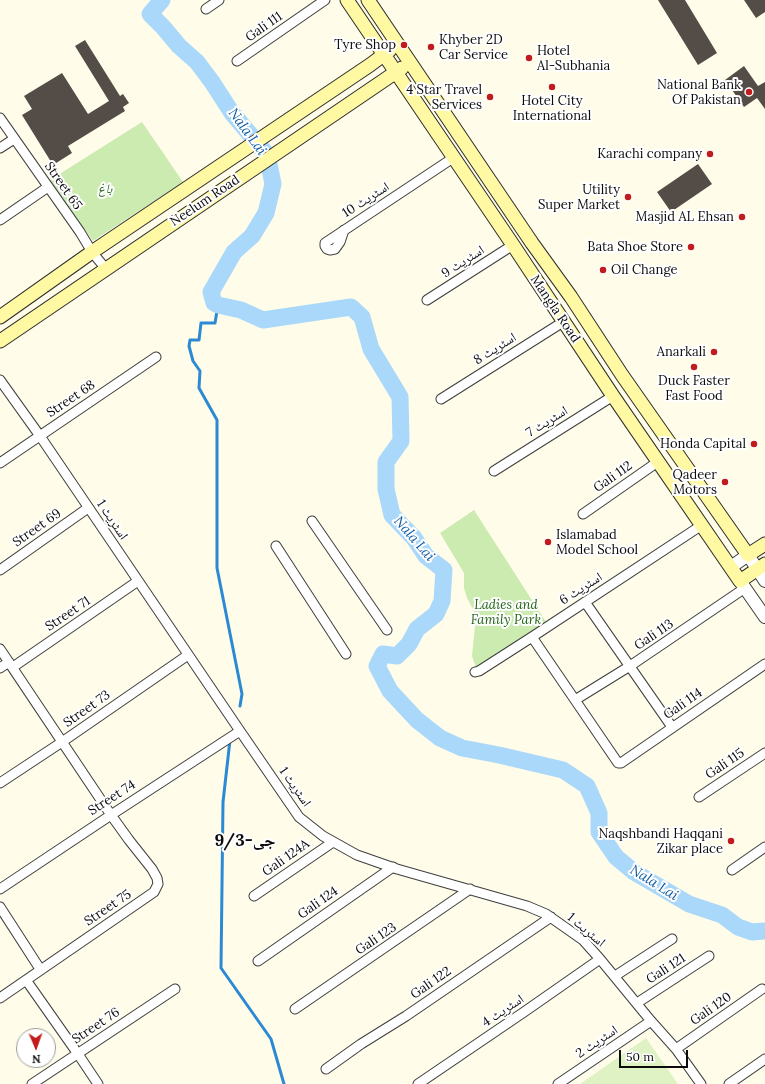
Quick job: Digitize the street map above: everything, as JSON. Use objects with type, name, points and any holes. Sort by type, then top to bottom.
[{"type":"main road","name":"Mangla Road","points":[[347,0],[613,396],[743,585]]},
{"type":"main road","name":"Mangla Road","points":[[368,0],[532,243],[571,297],[626,381],[748,555]]},
{"type":"main road","name":"Neelum Road","points":[[0,316],[398,45]]},
{"type":"main road","name":"Neelum Road","points":[[0,341],[395,71],[410,63]]},
{"type":"main road","points":[[748,555],[765,544]]},
{"type":"main road","points":[[743,585],[761,567]]},
{"type":"street","points":[[206,9],[219,0]]},
{"type":"street","name":"Gali 111","points":[[237,61],[325,0]]},
{"type":"street","name":"Street 65","points":[[0,118],[80,232],[92,252],[106,269]]},
{"type":"street","points":[[0,148],[14,139]]},
{"type":"street","name":"اسٹریٹ 10","points":[[344,230],[340,242],[335,249],[327,249],[324,243],[453,158]]},
{"type":"street","points":[[0,220],[48,187]]},
{"type":"street","name":"اسٹریٹ 9","points":[[427,300],[513,245]]},
{"type":"street","name":"اسٹریٹ 8","points":[[441,398],[563,322]]},
{"type":"street","name":"Street 68","points":[[0,463],[156,357]]},
{"type":"street","name":"اسٹریٹ 1","points":[[0,380],[40,436],[299,817],[323,836],[357,855],[527,906],[551,917],[583,940],[600,958],[651,1021],[676,1049],[701,1084]]},
{"type":"street","name":"اسٹریٹ 7","points":[[494,470],[613,396]]},
{"type":"street","name":"Gali 112","points":[[583,514],[659,461]]},
{"type":"street","name":"Street 69","points":[[0,570],[88,508]]},
{"type":"street","points":[[312,521],[387,630]]},
{"type":"street","name":"اسٹریٹ 6","points":[[474,672],[480,671],[702,525]]},
{"type":"street","points":[[276,546],[346,654]]},
{"type":"street","points":[[731,567],[748,555]]},
{"type":"street","name":"Mangla Road","points":[[748,555],[761,567],[765,581]]},
{"type":"street","name":"Street 71","points":[[0,668],[11,665],[138,581]]},
{"type":"street","name":"Mangla Road","points":[[743,585],[765,617]]},
{"type":"street","name":"Gali 113","points":[[575,700],[630,666],[743,585]]},
{"type":"street","points":[[585,602],[672,727]]},
{"type":"street","points":[[532,637],[575,700]]},
{"type":"street","name":"Street 75","points":[[0,649],[111,815],[152,868],[158,884],[154,892],[40,969],[0,998]]},
{"type":"street","name":"Street 73","points":[[0,783],[188,655]]},
{"type":"street","name":"Gali 114","points":[[575,700],[616,761],[621,763],[765,664]]},
{"type":"street","name":"Street 74","points":[[0,889],[240,731]]},
{"type":"street","name":"Gali 115","points":[[699,797],[765,753]]},
{"type":"street","name":"Gali 124A","points":[[254,896],[333,842]]},
{"type":"street","points":[[732,870],[765,847]]},
{"type":"street","name":"Gali 124","points":[[258,961],[393,867]]},
{"type":"street","name":"Gali 123","points":[[295,1009],[470,889]]},
{"type":"street","points":[[0,908],[40,969]]},
{"type":"street","name":"Gali 122","points":[[326,1069],[551,917]]},
{"type":"street","points":[[615,976],[672,939]]},
{"type":"street","name":"Gali 121","points":[[637,1003],[709,956]]},
{"type":"street","name":"اسٹریٹ 4","points":[[418,1084],[600,958]]},
{"type":"street","points":[[26,980],[98,1084]]},
{"type":"street","name":"Street 76","points":[[32,1084],[175,989]]},
{"type":"street","name":"Gali 120","points":[[676,1049],[762,989]]},
{"type":"street","name":"اسٹریٹ 2","points":[[558,1084],[651,1021]]},
{"type":"street","points":[[729,1084],[765,1060]]},
{"type":"green space","name":"باغ","points":[[142,122],[183,182],[93,241],[50,180]]},
{"type":"green space","name":"Ladies and Family Park","points":[[474,510],[546,622],[476,668],[472,656],[476,615],[467,598],[464,588],[464,573],[440,533]]},
{"type":"green space","points":[[646,1038],[678,1084],[580,1084]]},
{"type":"building","points":[[658,0],[685,0],[717,53],[698,65]]},
{"type":"building","points":[[744,0],[765,0],[765,12],[756,18]]},
{"type":"building","points":[[85,40],[120,96],[123,94],[129,103],[123,107],[125,111],[68,146],[72,153],[53,165],[22,115],[32,109],[24,96],[62,73],[88,114],[109,101],[75,46]]},
{"type":"building","name":"National Bank Of Pakistan","points":[[744,66],[758,86],[765,82],[765,109],[757,98],[744,107],[725,80]]},
{"type":"building","points":[[698,164],[712,184],[671,212],[657,192]]},
{"type":"waterway","name":"Nala Lai","points":[[162,0],[150,14],[179,46],[197,62],[232,113],[264,151],[269,164],[273,184],[266,213],[252,236],[234,252],[211,292],[214,303],[241,310],[263,320],[351,307],[362,317],[371,349],[400,397],[401,441],[386,462],[386,489],[392,515],[414,538],[426,556],[444,570],[442,601],[436,614],[417,629],[409,644],[397,656],[383,654],[377,666],[390,691],[417,720],[440,738],[462,748],[563,770],[587,786],[599,813],[599,832],[616,857],[634,872],[689,904],[722,915],[738,927],[752,932],[765,931]]},
{"type":"waterway","points":[[218,305],[215,323],[201,323],[199,340],[190,340],[189,346],[193,361],[200,371],[199,388],[217,420],[217,568],[242,694],[240,706]]},
{"type":"waterway","points":[[230,740],[223,802],[221,968],[271,1039],[284,1084]]},
{"type":"place","name":"Tyre Shop","points":[[404,45]]},
{"type":"place","name":"Khyber 2D Car Service","points":[[431,47]]},
{"type":"place","name":"Hotel Al-Subhania","points":[[529,58]]},
{"type":"place","name":"Hotel City International","points":[[552,87]]},
{"type":"place","name":"National Bank Of Pakistan","points":[[749,92]]},
{"type":"place","name":"4 Star Travel Services","points":[[490,97]]},
{"type":"place","name":"Karachi company","points":[[710,154]]},
{"type":"place","name":"Utility Super Market","points":[[628,197]]},
{"type":"place","name":"Masjid AL Ehsan","points":[[742,217]]},
{"type":"place","name":"Bata Shoe Store","points":[[691,247]]},
{"type":"place","name":"Oil Change","points":[[603,270]]},
{"type":"place","name":"Anarkali","points":[[714,352]]},
{"type":"place","name":"Duck Faster Fast Food","points":[[694,367]]},
{"type":"place","name":"Honda Capital","points":[[754,444]]},
{"type":"place","name":"Qadeer Motors","points":[[725,482]]},
{"type":"place","name":"Islamabad Model School","points":[[548,542]]},
{"type":"place","name":"Naqshbandi Haqqani Zikar place","points":[[731,841]]},
{"type":"district","name":"جی-9/3","points":[[245,841]]}]
